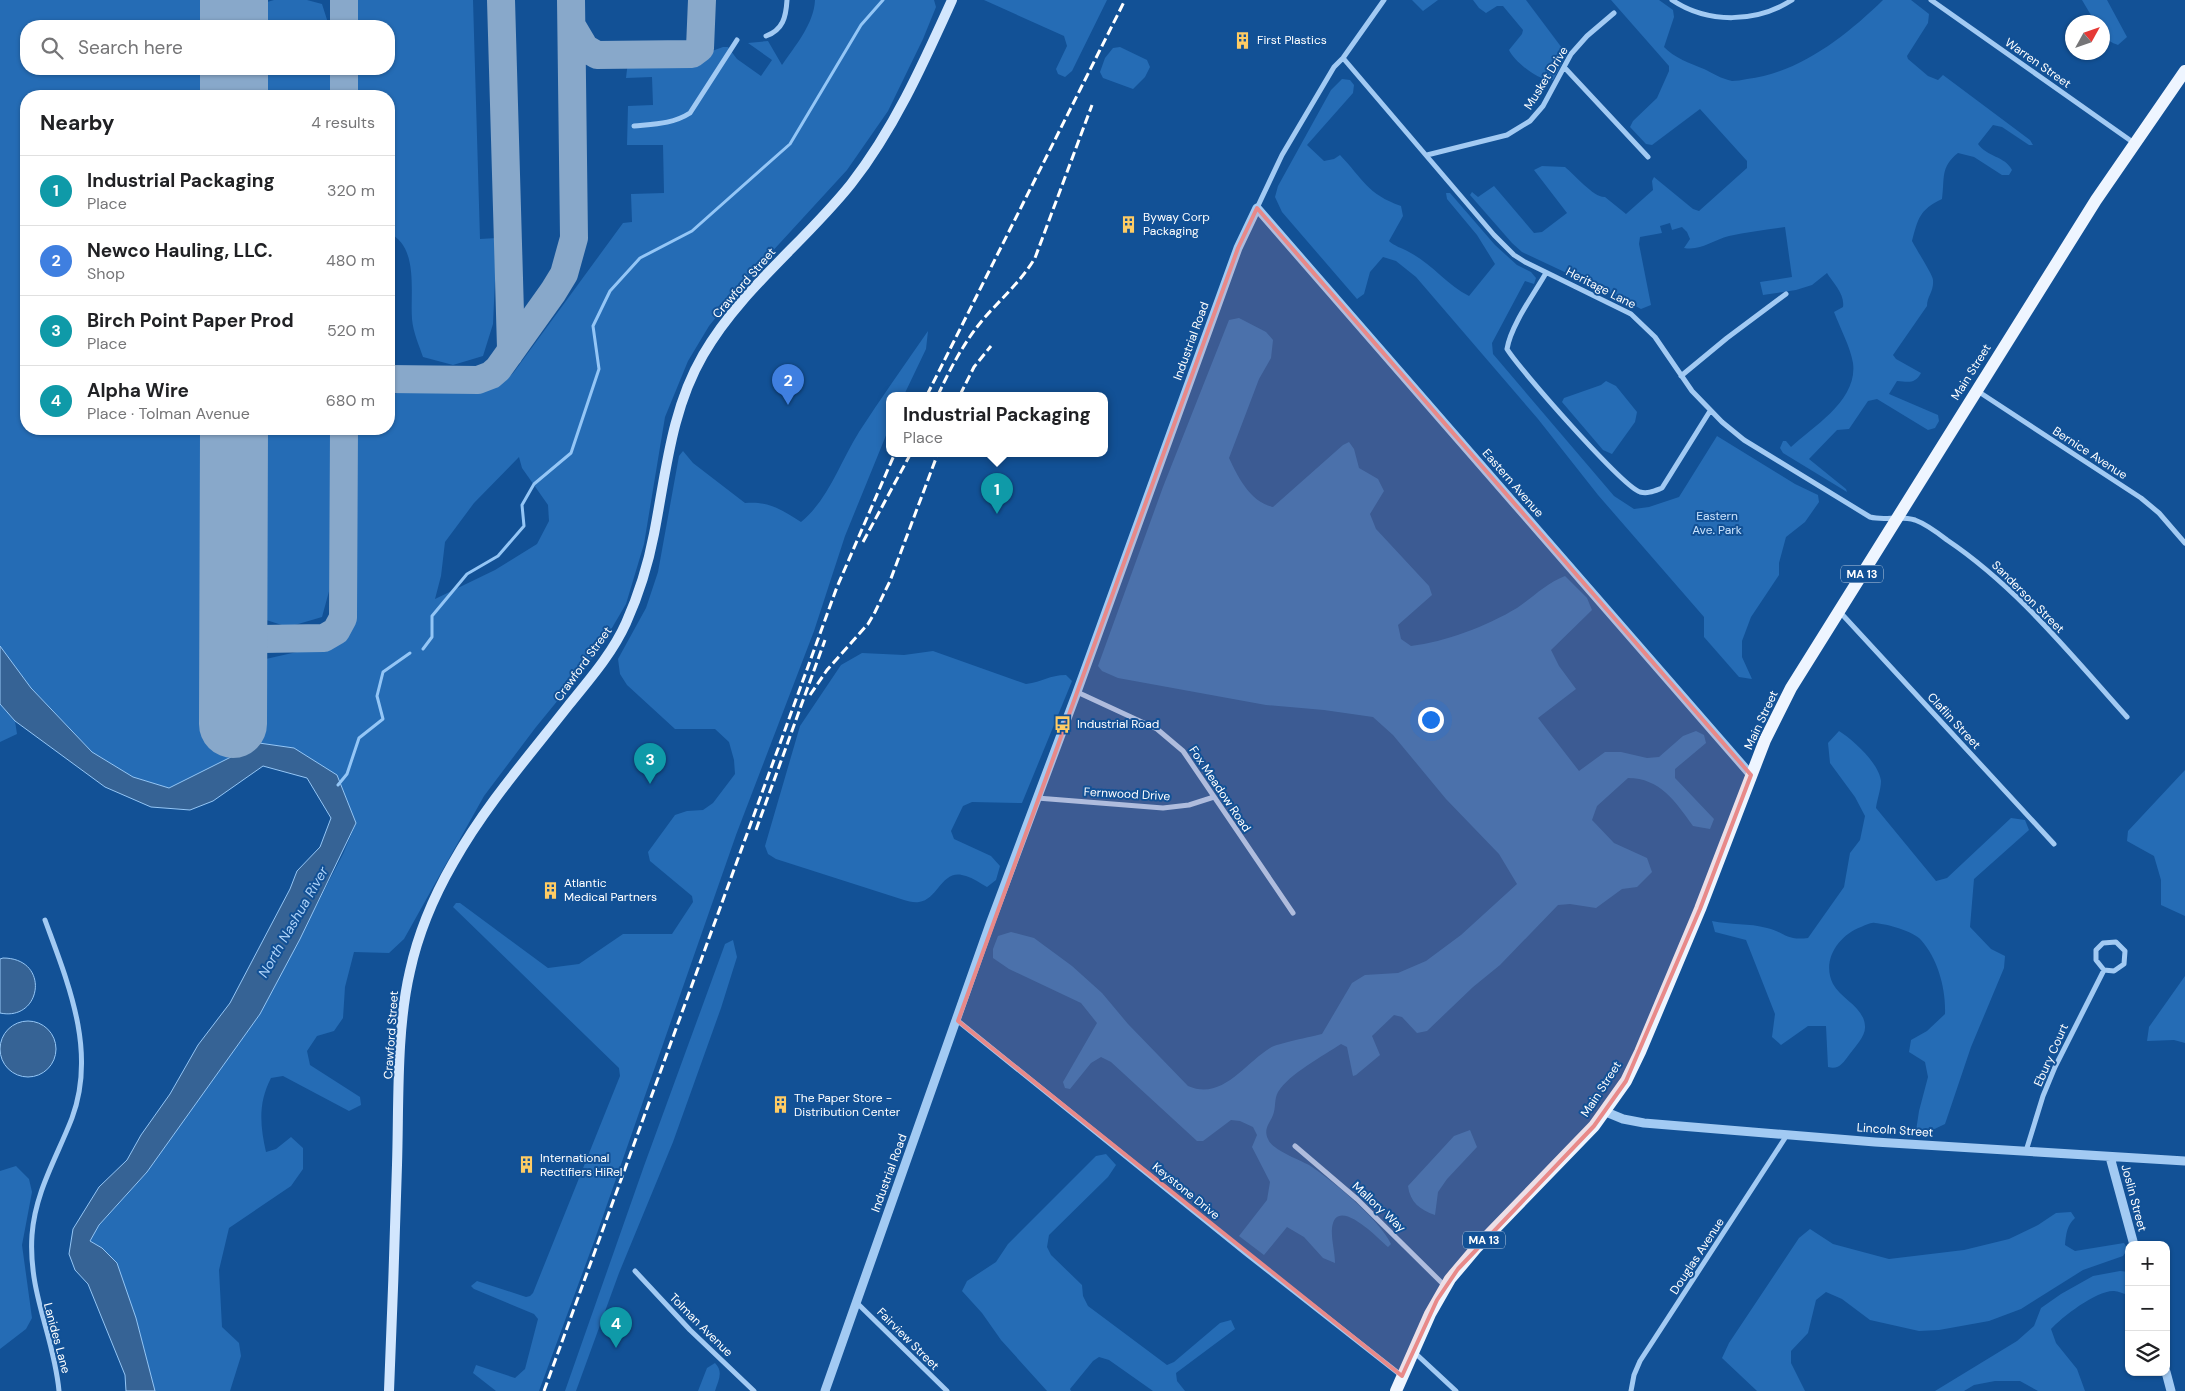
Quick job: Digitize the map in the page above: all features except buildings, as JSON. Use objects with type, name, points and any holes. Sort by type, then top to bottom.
[{"type":"main road","name":"Crawford Street","points":[[389,1391],[400,1063],[405,997],[418,943],[430,912],[444,878],[486,810],[598,668],[620,637],[638,595],[649,559],[676,419],[692,376],[703,354],[740,304],[834,204],[868,161],[894,119],[925,59],[952,0]]},
{"type":"main road","name":"Main Street","points":[[1396,1391],[1445,1286],[1469,1257],[1580,1142],[1606,1112],[1626,1081],[1700,909],[1751,774],[1784,701],[1976,390],[2134,143],[2185,71]]},
{"type":"street","points":[[766,36],[776,32],[784,22],[787,0]]},
{"type":"street","name":"Industrial Road","points":[[825,1391],[958,1021],[990,924],[1077,692],[1238,248],[1256,208],[1297,129],[1334,67],[1343,58],[1384,0]]},
{"type":"street","points":[[1672,0],[1686,8],[1704,14],[1734,18],[1766,13],[1792,0]]},
{"type":"street","name":"Warren Street","points":[[1931,0],[2134,143]]},
{"type":"street","name":"Musket Drive","points":[[1427,155],[1507,135],[1516,131],[1539,112],[1564,67],[1587,36],[1614,13]]},
{"type":"street","points":[[634,126],[670,122],[690,113],[737,40]]},
{"type":"street","name":"Heritage Lane","points":[[1343,58],[1508,250],[1520,260],[1631,314],[1655,337],[1681,376],[1710,411],[1744,440],[1870,517],[1882,520],[1897,517]]},
{"type":"street","points":[[1564,67],[1648,157]]},
{"type":"street","name":"Eastern Avenue","points":[[1256,208],[1751,774]]},
{"type":"street","points":[[1546,273],[1520,318],[1507,349],[1542,392],[1604,461],[1638,492],[1650,493],[1662,488],[1710,411]]},
{"type":"street","points":[[1681,376],[1727,338],[1786,294]]},
{"type":"street","name":"Bernice Avenue","points":[[1976,390],[2141,498],[2162,516],[2185,543]]},
{"type":"street","name":"Sanderson Street","points":[[1897,517],[1916,520],[1952,543],[1988,570],[2037,618],[2127,717]]},
{"type":"street","name":"Claflin Street","points":[[1839,610],[2054,844]]},
{"type":"street","name":"Fox Meadow Road","points":[[1077,692],[1157,729],[1183,751],[1293,913]]},
{"type":"street","name":"Fernwood Drive","points":[[1037,798],[1164,808],[1189,805],[1214,798]]},
{"type":"street","name":"Lanides Lane","points":[[45,920],[79,1026],[82,1072],[80,1091],[73,1115],[39,1196],[31,1251],[34,1290],[58,1373],[60,1391]]},
{"type":"street","points":[[2116,942],[2125,951],[2124,964],[2114,971],[2104,970],[2096,960],[2096,950],[2103,943],[2116,942]]},
{"type":"street","name":"Ebury Court","points":[[2026,1151],[2043,1096],[2055,1066],[2104,970]]},
{"type":"street","name":"Keystone Drive","points":[[958,1021],[1248,1255],[1402,1376]]},
{"type":"street","name":"Lincoln Street","points":[[1606,1112],[1637,1123],[2185,1161]]},
{"type":"street","name":"Douglas Avenue","points":[[1631,1391],[1634,1375],[1640,1361],[1787,1134]]},
{"type":"street","name":"Mallory Way","points":[[1296,1146],[1357,1199],[1445,1286]]},
{"type":"street","name":"Joslin Street","points":[[2110,1157],[2133,1241]]},
{"type":"street","name":"Tolman Avenue","points":[[634,1271],[690,1330],[754,1391]]},
{"type":"street","name":"Fairview Street","points":[[856,1302],[947,1391]]},
{"type":"street","points":[[1414,1352],[1456,1391]]},
{"type":"street","points":[[2167,1376],[2171,1391]]},
{"type":"highlighted area","points":[[1257,208],[1751,775],[1700,909],[1626,1081],[1594,1126],[1458,1269],[1437,1300],[1402,1376],[958,1021],[1238,248]]},
{"type":"green space","points":[[0,0],[211,0],[211,20],[20,20],[20,75],[211,75],[211,90],[20,90],[20,435],[211,435],[210,726],[257,725],[257,661],[332,644],[344,634],[349,626],[353,612],[355,459],[357,435],[395,435],[395,394],[493,386],[504,382],[514,372],[623,223],[632,222],[631,194],[664,193],[663,145],[627,145],[628,106],[653,105],[652,77],[626,78],[628,61],[687,60],[723,47],[728,47],[737,59],[761,76],[772,60],[748,43],[768,41],[782,65],[808,26],[815,0],[934,0],[936,7],[923,39],[888,111],[847,170],[746,280],[709,326],[688,361],[665,417],[644,544],[626,604],[599,650],[536,727],[484,796],[404,939],[389,953],[354,952],[345,987],[343,1018],[334,1031],[317,1036],[307,1051],[310,1065],[360,1097],[361,1105],[349,1111],[283,1076],[271,1078],[264,1096],[261,1114],[266,1152],[276,1149],[291,1137],[303,1148],[303,1169],[291,1186],[229,1228],[219,1270],[222,1327],[239,1343],[241,1356],[230,1391],[155,1391],[136,1318],[102,1248],[90,1241],[99,1225],[147,1172],[260,1014],[343,854],[356,823],[337,775],[259,743],[169,788],[133,777],[92,752],[31,688],[0,646]],"holes":[[[519,457],[522,468],[548,505],[549,521],[537,544],[495,570],[435,599],[441,576],[445,542],[474,503]]]},
{"type":"green space","points":[[274,0],[307,0],[322,4],[327,20],[257,20],[257,5]]},
{"type":"green space","points":[[352,0],[473,0],[480,239],[497,238],[493,324],[483,356],[453,365],[423,357],[413,324],[409,259],[405,249],[395,237],[395,90],[352,90],[352,75],[395,75],[395,20],[352,20]]},
{"type":"green space","points":[[984,0],[1107,0],[1072,71],[1065,77],[1058,74],[1056,69],[1067,46],[1064,36]]},
{"type":"green space","points":[[1412,0],[1438,0],[1423,11]]},
{"type":"green space","points":[[1473,0],[1526,0],[1565,52],[1566,56],[1553,80],[1547,80],[1534,74],[1521,65],[1512,55],[1509,50],[1523,30],[1503,6],[1497,6],[1486,13]]},
{"type":"green space","points":[[1611,0],[1659,0],[1673,10],[1674,17],[1664,47],[1682,60],[1732,81],[1766,75],[1803,61],[1821,51],[1853,27],[1883,0],[1911,0],[1929,14],[1928,23],[1907,56],[1908,59],[1928,76],[1938,80],[1943,75],[2030,140],[2033,145],[2029,145],[2002,127],[1993,125],[1978,144],[1986,152],[2009,165],[2012,170],[2009,175],[2002,175],[1974,157],[1958,153],[1948,163],[1944,173],[1942,199],[1924,211],[1912,241],[1933,280],[1927,306],[1893,355],[1896,359],[1921,373],[1914,381],[1897,381],[1889,394],[1938,415],[1939,421],[1935,428],[1928,430],[1877,399],[1868,401],[1849,429],[1837,430],[1809,459],[1846,489],[1847,492],[1783,453],[1780,448],[1783,441],[1786,441],[1791,447],[1833,411],[1849,389],[1853,376],[1852,357],[1834,312],[1843,307],[1842,298],[1827,273],[1812,285],[1796,290],[1763,295],[1760,282],[1792,277],[1785,227],[1729,236],[1701,247],[1690,249],[1684,248],[1690,239],[1687,232],[1682,227],[1672,230],[1670,223],[1660,226],[1662,233],[1640,237],[1639,244],[1651,305],[1641,309],[1522,252],[1470,195],[1472,192],[1478,197],[1494,186],[1534,233],[1542,232],[1567,213],[1534,170],[1542,166],[1565,167],[1590,190],[1605,197],[1626,214],[1653,190],[1652,181],[1654,177],[1693,209],[1699,211],[1747,168],[1747,161],[1700,109],[1652,145],[1646,144],[1630,127],[1633,121],[1657,98],[1669,71],[1669,66]]},
{"type":"green space","points":[[2082,0],[2107,0],[2127,37],[2118,45],[2110,41],[2110,15],[2091,15]]},
{"type":"green space","points":[[1120,47],[1147,60],[1150,67],[1145,77],[1133,89],[1103,78],[1100,72],[1105,58],[1113,48]]},
{"type":"green space","points":[[257,75],[334,75],[335,90],[257,90]]},
{"type":"green space","name":"Eastern Ave. Park","points":[[1342,79],[1350,80],[1354,85],[1353,93],[1307,145],[1324,161],[1334,159],[1340,155],[1373,191],[1401,206],[1403,216],[1389,241],[1417,257],[1453,286],[1469,296],[1495,264],[1477,235],[1447,199],[1446,193],[1450,193],[1495,245],[1517,265],[1531,272],[1536,278],[1534,284],[1525,281],[1492,343],[1493,354],[1614,496],[1634,509],[1649,507],[1679,497],[1717,436],[1795,484],[1818,495],[1819,502],[1805,522],[1786,537],[1779,563],[1779,575],[1751,617],[1742,641],[1742,657],[1752,679],[1739,677],[1704,637],[1704,617],[1598,495],[1538,419],[1416,277],[1396,261],[1383,257],[1370,272],[1364,294],[1357,299],[1282,212],[1275,197],[1278,186],[1331,90]]},
{"type":"green space","points":[[1239,318],[1266,332],[1273,340],[1271,358],[1259,379],[1229,458],[1241,481],[1251,494],[1258,500],[1273,507],[1343,445],[1349,442],[1354,449],[1359,468],[1378,479],[1384,491],[1370,514],[1376,529],[1429,586],[1432,595],[1398,625],[1401,639],[1411,646],[1452,637],[1493,621],[1517,608],[1546,586],[1565,576],[1587,598],[1592,610],[1551,650],[1559,666],[1576,689],[1538,718],[1579,771],[1605,752],[1621,752],[1647,758],[1659,757],[1683,736],[1696,731],[1704,735],[1706,743],[1675,769],[1675,778],[1714,819],[1710,829],[1693,826],[1673,800],[1658,787],[1639,779],[1628,778],[1597,806],[1592,820],[1614,843],[1647,858],[1652,872],[1637,887],[1622,889],[1596,908],[1570,904],[1558,905],[1500,965],[1473,987],[1427,1031],[1417,1033],[1402,1017],[1394,1015],[1372,1036],[1380,1055],[1356,1075],[1353,1076],[1347,1047],[1341,1044],[1307,1066],[1283,1085],[1278,1092],[1274,1112],[1267,1129],[1270,1143],[1309,1165],[1342,1190],[1377,1224],[1391,1244],[1388,1247],[1358,1222],[1349,1217],[1341,1216],[1335,1219],[1332,1228],[1335,1263],[1323,1258],[1304,1237],[1287,1227],[1264,1255],[1239,1236],[1267,1200],[1270,1182],[1252,1147],[1257,1135],[1253,1127],[1240,1121],[1231,1120],[1203,1141],[1197,1141],[1111,1062],[1101,1057],[1091,1063],[1070,1089],[1065,1088],[1063,1082],[1097,1023],[1081,1003],[1009,969],[993,958],[993,949],[998,936],[1011,932],[1034,938],[1072,966],[1102,993],[1128,1024],[1188,1086],[1212,1089],[1232,1079],[1260,1055],[1274,1046],[1322,1034],[1352,983],[1365,975],[1398,973],[1426,961],[1461,935],[1517,884],[1499,854],[1446,799],[1393,735],[1373,717],[1266,705],[1118,678],[1102,671],[1098,666],[1163,487],[1229,320]]},
{"type":"green space","points":[[928,331],[926,349],[905,392],[886,392],[886,435],[845,536],[814,631],[736,835],[595,1239],[539,1391],[496,1391],[473,1373],[476,1365],[515,1378],[525,1369],[538,1319],[534,1314],[474,1289],[471,1286],[477,1281],[526,1297],[533,1293],[620,1076],[619,1068],[453,907],[456,903],[460,903],[548,968],[579,964],[623,934],[672,934],[693,902],[692,896],[650,861],[648,852],[675,815],[687,811],[703,810],[713,803],[735,774],[734,760],[729,742],[715,729],[675,729],[627,685],[620,674],[618,659],[646,608],[658,572],[679,456],[683,451],[693,463],[745,503],[761,503],[774,507],[801,522],[811,513],[827,491],[859,432],[884,394]]},
{"type":"green space","points":[[1606,381],[1616,386],[1637,412],[1635,422],[1612,454],[1603,450],[1562,402],[1564,398],[1601,385]]},
{"type":"green space","points":[[257,435],[336,435],[331,584],[322,617],[288,627],[257,617]]},
{"type":"green space","points":[[933,651],[1026,684],[1060,675],[1066,675],[1072,681],[1022,803],[972,802],[963,806],[951,831],[954,839],[991,856],[1000,866],[996,880],[987,887],[974,879],[958,874],[946,879],[926,900],[913,902],[776,859],[768,854],[765,846],[800,726],[841,665],[862,653],[904,655]]},
{"type":"green space","points":[[0,704],[15,721],[17,734],[0,742]]},
{"type":"green space","points":[[1839,731],[1870,759],[1881,781],[1876,808],[1936,881],[1947,878],[2011,818],[2025,820],[2029,830],[1974,879],[1970,927],[1991,949],[2005,956],[2004,968],[1971,1047],[1945,1124],[1922,1135],[1916,1131],[1928,1077],[1925,1062],[1909,1052],[1911,1040],[1927,1031],[1945,1014],[1945,1004],[1940,975],[1932,956],[1921,940],[1900,928],[1873,923],[1853,931],[1839,942],[1831,958],[1829,966],[1830,975],[1833,984],[1861,1014],[1864,1019],[1865,1030],[1860,1041],[1843,1063],[1838,1067],[1832,1068],[1828,1067],[1826,1026],[1808,1026],[1781,1045],[1772,1037],[1775,1014],[1746,940],[1715,932],[1712,921],[1760,926],[1790,937],[1808,938],[1844,887],[1850,853],[1860,840],[1865,816],[1855,797],[1830,763],[1828,743]]},
{"type":"green space","points":[[2185,770],[2185,916],[2161,905],[2161,880],[2154,856],[2127,841],[2128,831]]},
{"type":"green space","points":[[733,940],[737,957],[721,1008],[673,1142],[619,1273],[576,1391],[565,1391],[725,944]]},
{"type":"green space","points":[[2185,976],[2185,1043],[2174,1040],[2147,1041],[2149,1027]]},
{"type":"green space","points":[[1470,1130],[1477,1147],[1447,1179],[1438,1192],[1435,1215],[1425,1211],[1413,1201],[1408,1186],[1454,1136]]},
{"type":"green space","points":[[1106,1154],[1116,1165],[1108,1177],[1049,1235],[1047,1247],[1051,1255],[1082,1285],[1083,1296],[1088,1306],[1167,1365],[1174,1362],[1220,1323],[1231,1320],[1235,1329],[1176,1373],[1177,1381],[1185,1391],[1153,1391],[1109,1360],[1099,1357],[1093,1361],[1070,1389],[1071,1391],[1047,1391],[1001,1340],[982,1313],[962,1291],[967,1281],[996,1262],[1008,1244],[1096,1156]]},
{"type":"green space","points":[[16,1166],[29,1179],[32,1192],[22,1245],[32,1318],[26,1329],[0,1349],[0,1171]]},
{"type":"green space","points":[[2071,1212],[2075,1218],[2066,1233],[2065,1245],[2075,1251],[2124,1243],[2125,1253],[2123,1256],[2083,1270],[2021,1309],[1989,1321],[1939,1330],[1919,1331],[1870,1320],[1842,1299],[1826,1292],[1816,1300],[1808,1333],[1791,1351],[1791,1363],[1805,1391],[1757,1391],[1722,1358],[1729,1343],[1799,1238],[1810,1229],[1833,1244],[1889,1259],[1964,1250],[2009,1239],[2038,1225],[2056,1213]]},
{"type":"green space","points":[[2125,1272],[2125,1294],[2114,1291],[2089,1299],[2071,1311],[2051,1329],[2056,1343],[2077,1369],[2085,1391],[2038,1391],[2020,1381],[1995,1381],[1974,1385],[1964,1391],[1935,1391],[2017,1341],[2034,1326],[2041,1308],[2093,1276]]},
{"type":"green space","points":[[715,1363],[720,1373],[715,1391],[698,1391],[707,1368]]},
{"type":"water","name":"North Nashua River","points":[[0,646],[31,688],[92,752],[133,777],[169,788],[259,743],[294,748],[337,775],[356,823],[300,939],[260,1014],[147,1172],[99,1225],[90,1241],[102,1248],[117,1263],[136,1318],[155,1391],[126,1391],[125,1375],[88,1284],[75,1270],[69,1254],[73,1229],[99,1187],[127,1160],[141,1135],[170,1094],[198,1045],[230,1003],[290,889],[297,871],[320,847],[331,818],[307,778],[263,766],[213,801],[190,810],[151,807],[105,787],[15,721],[0,704]]},
{"type":"water","points":[[0,959],[18,961],[29,968],[34,978],[35,989],[32,1000],[25,1008],[14,1013],[0,1013]]},
{"type":"water","points":[[23,1021],[33,1021],[48,1029],[54,1038],[56,1049],[54,1060],[48,1069],[33,1077],[23,1077],[12,1072],[5,1065],[0,1054],[0,1044],[5,1033],[12,1026]]},
{"type":"waterway","points":[[423,649],[432,637],[432,616],[467,574],[498,556],[524,526],[522,505],[534,484],[571,453],[599,369],[593,326],[610,291],[640,258],[692,231],[790,144],[861,25],[883,0]]},
{"type":"waterway","points":[[338,785],[347,774],[359,738],[383,719],[377,696],[383,672],[410,653]]},
{"type":"taxiway","points":[[234,15],[238,0]]},
{"type":"taxiway","points":[[344,0],[344,20]]},
{"type":"taxiway","points":[[501,0],[511,348],[509,354]]},
{"type":"taxiway","points":[[395,379],[478,380],[491,375],[498,369],[564,274],[574,238],[571,0]]},
{"type":"taxiway","points":[[572,26],[585,48],[597,55],[692,54],[700,48],[702,0]]},
{"type":"taxiway","points":[[344,75],[344,90]]},
{"type":"taxiway","points":[[234,608],[242,628],[250,635],[261,639],[324,638],[336,631],[343,618],[344,435]]},
{"type":"runway","points":[[234,0],[234,20]]},
{"type":"runway","points":[[234,75],[234,90]]},
{"type":"runway","points":[[233,724],[234,435]]},
{"type":"railway","points":[[929,392],[1125,0]]},
{"type":"railway","points":[[939,392],[953,364],[971,335],[1018,281],[1035,258],[1092,105]]},
{"type":"railway","points":[[962,392],[974,367],[991,346]]},
{"type":"railway","points":[[544,1391],[837,587],[893,457]]},
{"type":"railway","points":[[863,542],[909,457]]},
{"type":"railway","points":[[810,695],[827,670],[868,624],[875,612],[890,581],[936,457]]},
{"type":"railway","points":[[756,830],[825,640]]},
{"type":"place","name":"First Plastics","points":[[1243,40]]},
{"type":"place","name":"Byway Corp Packaging","points":[[1129,224]]},
{"type":"place","name":"Newco Hauling, LLC.","points":[[788,405]]},
{"type":"place","name":"Industrial Packaging","points":[[997,514]]},
{"type":"place","name":"Industrial Road","points":[[1063,724]]},
{"type":"place","name":"Birch Point Paper Prod","points":[[650,784]]},
{"type":"place","name":"Atlantic Medical Partners","points":[[550,890]]},
{"type":"place","name":"The Paper Store - Distribution Center","points":[[780,1105]]},
{"type":"place","name":"International Rectifiers HiRel","points":[[526,1165]]},
{"type":"place","name":"Alpha Wire","points":[[616,1348]]}]
